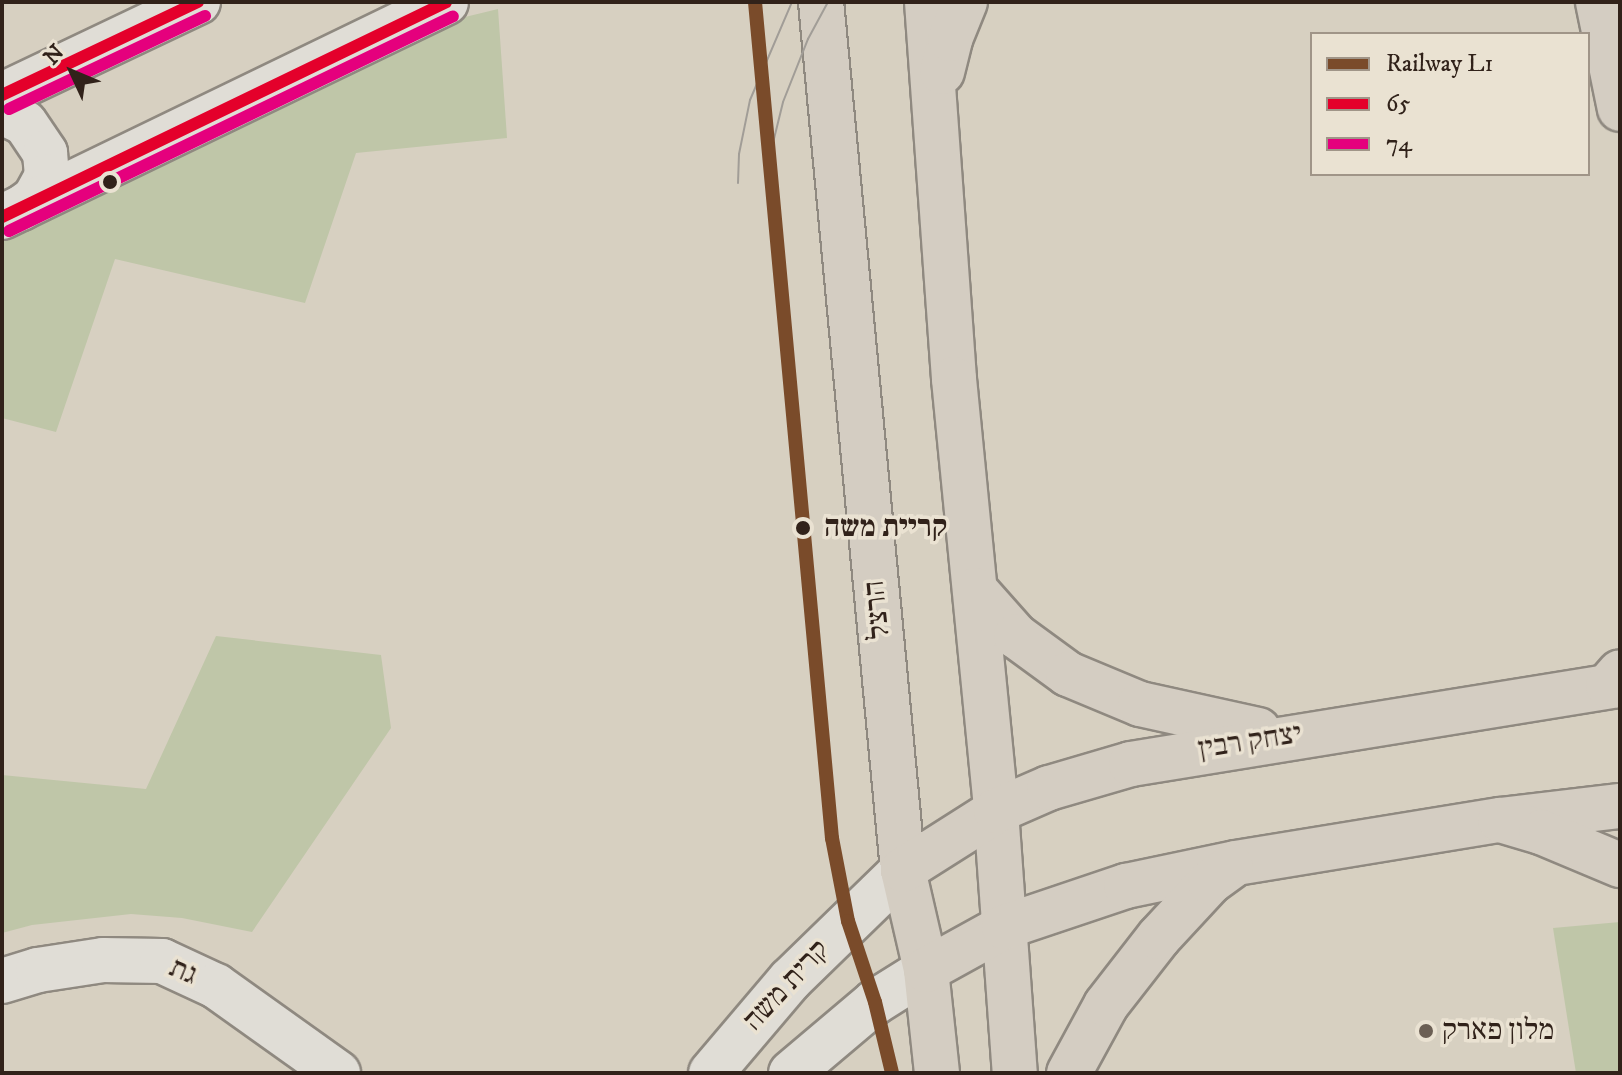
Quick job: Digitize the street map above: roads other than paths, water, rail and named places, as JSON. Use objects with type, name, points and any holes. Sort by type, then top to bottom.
[{"type":"main road","name":"הרצל","points":[[821,2],[903,870],[926,970],[937,1073]]},
{"type":"main road","points":[[927,2],[934,117],[996,811],[1015,1073]]},
{"type":"main road","points":[[934,117],[950,39],[965,2]]},
{"type":"main road","points":[[1598,2],[1619,98]]},
{"type":"main road","points":[[975,590],[1016,636],[1068,674],[1101,690],[1203,720],[1289,736]]},
{"type":"main road","name":"יצחק רבין","points":[[903,870],[996,811],[1049,788],[1131,764],[1616,681]]},
{"type":"main road","points":[[926,970],[1004,927],[1126,886],[1236,863],[1500,820],[1620,806]]},
{"type":"main road","points":[[1500,820],[1541,832],[1620,865]]},
{"type":"main road","points":[[1069,1073],[1106,1005],[1159,937],[1210,882],[1236,863]]},
{"type":"street","points":[[2,95],[198,2]]},
{"type":"street","points":[[12,212],[446,2]]},
{"type":"street","points":[[2,112],[34,132],[47,164],[42,188],[12,212]]},
{"type":"street","name":"קרית משה","points":[[711,1073],[790,980],[903,870]]},
{"type":"street","name":"גת","points":[[2,981],[38,970],[103,960],[162,961],[216,986],[338,1073]]},
{"type":"street","name":"קרית משה","points":[[791,1073],[875,1002],[926,970]]},
{"type":"tram line","points":[[738,183],[739,154],[750,100],[792,2]]},
{"type":"tram line","points":[[770,182],[771,151],[783,102],[808,39],[828,2]]},
{"type":"rail line","name":"L1","points":[[755,2],[832,838],[848,921],[875,1002],[892,1073]]},
{"type":"place","name":"קריית משה","points":[[803,528]]},
{"type":"place","name":"מלון פארק","points":[[1426,1031]]}]
